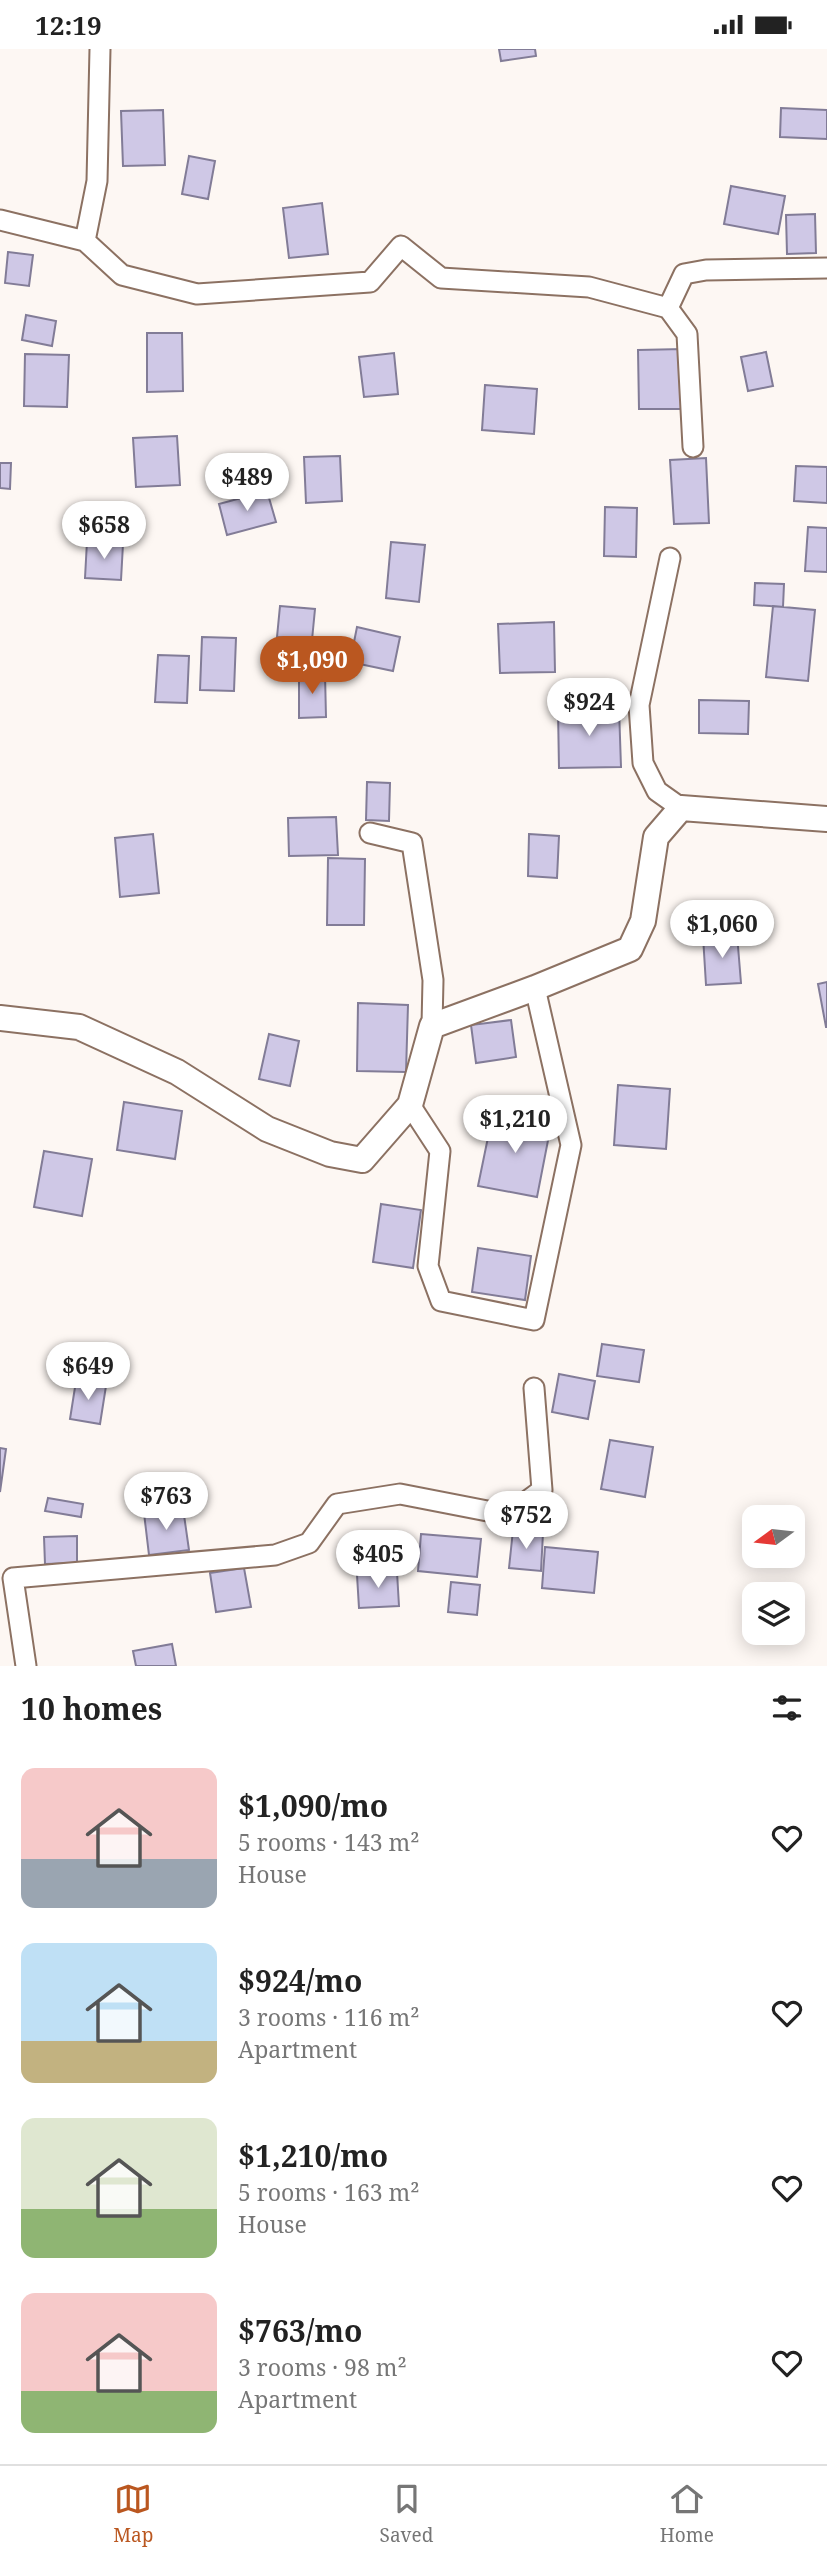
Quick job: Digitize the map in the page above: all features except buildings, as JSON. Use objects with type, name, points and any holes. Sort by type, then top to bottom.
[{"type":"street","points":[[85,241],[97,181],[100,49]]},
{"type":"street","points":[[0,220],[85,241],[122,275],[197,294],[370,282],[401,246],[441,278],[589,286],[668,308],[687,334],[693,447]]},
{"type":"street","points":[[668,308],[684,274],[706,270],[827,268]]},
{"type":"street","points":[[670,558],[639,705],[643,764],[657,791],[681,809],[827,819]]},
{"type":"street","points":[[432,1026],[536,988],[630,949],[643,921],[656,837],[681,809]]},
{"type":"street","points":[[0,1018],[79,1027],[177,1072],[267,1129],[330,1154],[362,1160],[410,1105],[432,1026],[433,980],[412,843],[370,833]]},
{"type":"street","points":[[410,1105],[440,1150],[428,1266],[440,1301],[534,1320],[570,1145],[536,988]]},
{"type":"street","points":[[26,1666],[13,1578],[275,1555],[309,1543],[337,1504],[400,1494],[508,1515],[542,1490],[534,1388]]}]
